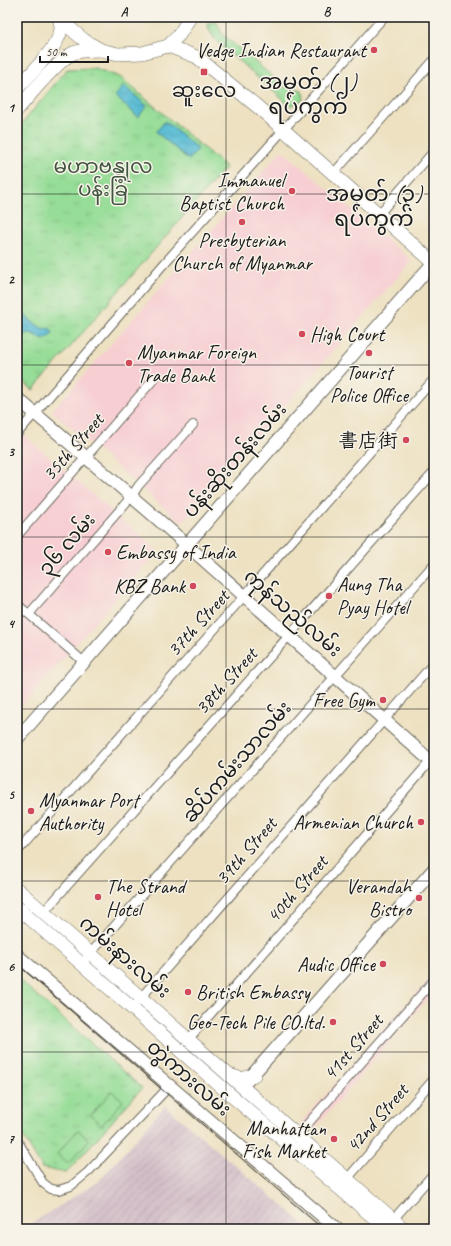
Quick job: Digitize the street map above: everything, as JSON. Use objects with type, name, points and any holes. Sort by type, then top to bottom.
[{"type":"main road","points":[[17,89],[48,53],[57,40],[61,29],[59,17]]},
{"type":"main road","points":[[64,17],[71,29],[84,40],[101,50]]},
{"type":"main road","points":[[17,110],[59,63],[73,53],[86,50],[101,50],[118,54],[142,53],[168,46],[179,35],[190,17]]},
{"type":"main road","points":[[168,46],[197,57],[335,171],[434,262]]},
{"type":"main road","name":"ပန်းဆိုးတန်းလမ်း","points":[[17,738],[434,262]]},
{"type":"main road","name":"ကုန်သည်လမ်း","points":[[17,398],[433,761]]},
{"type":"main road","points":[[233,1097],[254,1075],[434,869]]},
{"type":"main road","name":"ကမ်းနားလမ်း","points":[[17,889],[347,1179],[389,1226]]},
{"type":"main road","name":"ကမ်းနားလမ်း","points":[[17,907],[233,1097],[389,1226],[404,1229]]},
{"type":"main road","name":"တွဲကားလမ်း","points":[[17,955],[336,1229]]},
{"type":"main road","points":[[226,1073],[242,1079],[254,1075]]},
{"type":"main road","points":[[254,1075],[251,1087],[257,1100]]},
{"type":"street","points":[[17,434],[283,129],[384,17]]},
{"type":"street","points":[[335,171],[434,60]]},
{"type":"street","points":[[381,212],[434,151]]},
{"type":"street","name":"35th Street","points":[[17,536],[154,379]]},
{"type":"street","name":"37th Street","points":[[17,852],[434,379]]},
{"type":"street","name":"၃၆ လမ်း","points":[[29,614],[131,497],[139,485],[193,425]]},
{"type":"street","name":"38th Street","points":[[43,912],[434,472]]},
{"type":"street","name":"ဆိပ်ကမ်းသာလမ်း","points":[[82,964],[434,564]]},
{"type":"street","points":[[17,604],[84,662]]},
{"type":"street","name":"39th Street","points":[[132,1008],[434,663]]},
{"type":"street","name":"40th Street","points":[[188,1040],[433,761]]},
{"type":"street","name":"41st Street","points":[[297,1136],[434,980]]},
{"type":"street","name":"42nd Street","points":[[347,1179],[434,1079]]},
{"type":"street","points":[[17,1140],[43,1183],[51,1189],[59,1190],[71,1186],[88,1172],[164,1092],[166,1083]]},
{"type":"street","points":[[389,1226],[434,1173]]},
{"type":"shaded area","points":[[282,150],[412,261],[182,523],[52,411]]},
{"type":"shaded area","points":[[17,429],[158,551],[17,711]]},
{"type":"shaded area","points":[[434,974],[434,991],[313,1130],[302,1121]]},
{"type":"shaded area","points":[[165,1106],[310,1229],[23,1229],[99,1181]]},
{"type":"green space","points":[[216,21],[223,35],[285,87],[302,91],[303,100],[290,106],[216,41],[207,24]]},
{"type":"green space","name":"မဟာဗန္ဓုလ ပန်းခြံ","points":[[95,68],[120,77],[226,167],[33,390],[17,377],[17,130],[67,69]]},
{"type":"green space","points":[[17,978],[142,1088],[66,1173],[42,1168],[17,1126]]},
{"type":"green space","points":[[112,1091],[123,1101],[102,1125],[91,1115]]},
{"type":"green space","points":[[78,1130],[89,1140],[68,1164],[57,1154]]},
{"type":"water","points":[[124,86],[147,106],[138,117],[115,96]]},
{"type":"water","points":[[165,121],[198,149],[189,160],[156,132]]},
{"type":"water","points":[[17,308],[41,328],[51,329],[53,334],[44,340],[31,333],[23,334],[17,326]]},
{"type":"tram line","points":[[17,964],[323,1229]]},
{"type":"place","name":"Vedge Indian Restaurant","points":[[374,50]]},
{"type":"place","name":"ဆူးလေ","points":[[204,72]]},
{"type":"place","name":"Immanuel Baptist Church","points":[[292,191]]},
{"type":"place","name":"Presbyterian Church of Myanmar","points":[[242,222]]},
{"type":"place","name":"High Court","points":[[302,334]]},
{"type":"place","name":"Tourist Police Office","points":[[369,353]]},
{"type":"place","name":"Myanmar Foreign Trade Bank","points":[[129,363]]},
{"type":"place","name":"書店街","points":[[406,440]]},
{"type":"place","name":"Embassy of India","points":[[108,552]]},
{"type":"place","name":"KBZ Bank","points":[[193,586]]},
{"type":"place","name":"Aung Tha Pyay Hotel","points":[[329,596]]},
{"type":"place","name":"Free Gym","points":[[383,700]]},
{"type":"place","name":"Myanmar Port Authority","points":[[31,811]]},
{"type":"place","name":"Armenian Church","points":[[421,822]]},
{"type":"place","name":"The Strand Hotel","points":[[98,897]]},
{"type":"place","name":"Verandah Bistro","points":[[419,898]]},
{"type":"place","name":"Audic Office","points":[[383,964]]},
{"type":"place","name":"British Embassy","points":[[188,992]]},
{"type":"place","name":"Geo-Tech Pile CO.ltd.","points":[[333,1022]]},
{"type":"place","name":"Manhattan Fish Market","points":[[334,1139]]},
{"type":"district","name":"အမှတ် (၂) ရပ်ကွက်","points":[[308,94]]},
{"type":"district","name":"အမှတ် (၃) ရပ်ကွက်","points":[[374,206]]}]
